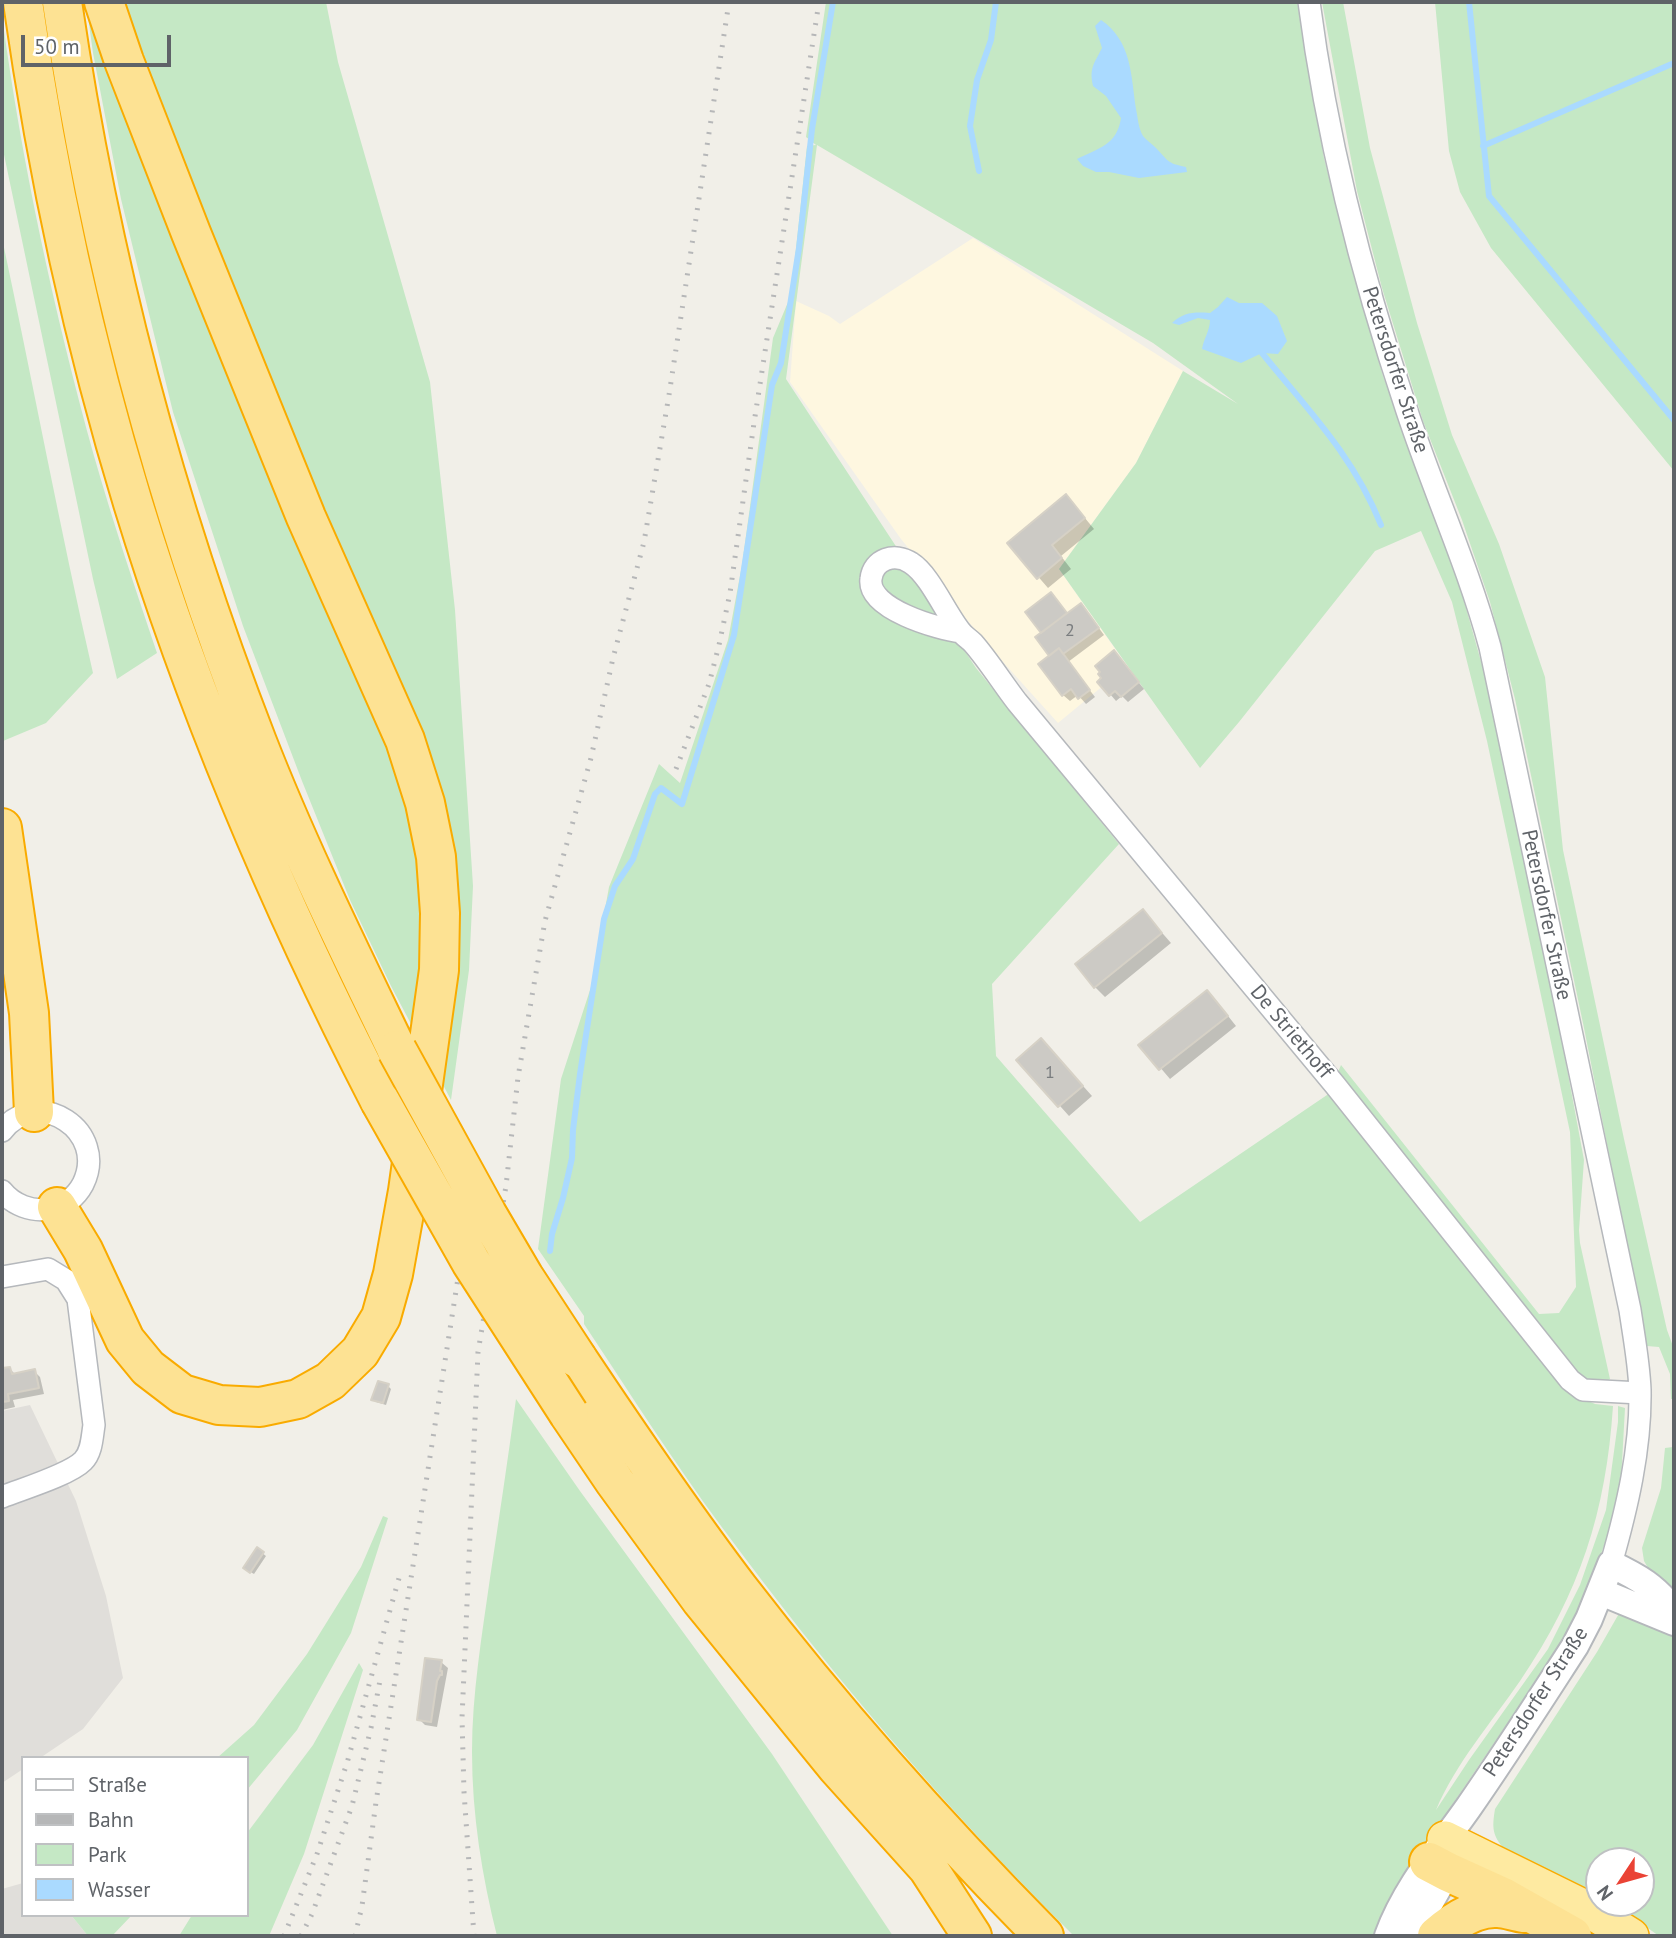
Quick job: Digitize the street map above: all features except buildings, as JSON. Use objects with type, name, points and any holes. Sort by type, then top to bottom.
[{"type":"highway","points":[[23,2],[48,157],[67,250],[97,374],[136,515],[189,669],[271,875],[380,1101],[471,1262],[614,1482],[701,1600],[837,1767],[993,1936]]},
{"type":"highway","points":[[62,2],[92,181],[106,247],[150,425],[182,529],[218,638],[262,755],[301,847],[397,1050],[524,1278],[676,1504],[740,1590],[891,1774],[1044,1936]]},
{"type":"highway","points":[[57,1207],[83,1250],[125,1340],[148,1368],[182,1394],[219,1405],[260,1407],[298,1399],[330,1381],[360,1352],[381,1317],[393,1274],[408,1191],[439,970],[440,913],[436,857],[425,803],[405,740],[306,517],[186,221],[104,2]]},
{"type":"highway","points":[[2,828],[29,1013],[34,1112]]},
{"type":"highway","points":[[1445,1855],[1503,1897],[1573,1936]]},
{"type":"highway","points":[[1445,1855],[1591,1911],[1631,1936]]},
{"type":"highway","points":[[928,1868],[972,1936]]},
{"type":"highway","points":[[1437,1936],[1450,1924],[1482,1910],[1495,1908],[1534,1915]]},
{"type":"street","name":"Petersdorfer Straße","points":[[1309,2],[1329,125],[1362,264],[1406,411],[1479,607],[1490,647],[1630,1310],[1640,1393],[1637,1448],[1626,1507],[1601,1592],[1575,1646],[1467,1809],[1445,1855],[1429,1905],[1415,1936]]},
{"type":"street","name":"De Striethoff","points":[[961,632],[973,643],[1017,702],[1335,1085],[1570,1380],[1583,1390],[1640,1393]]},
{"type":"street","points":[[2,1131],[19,1116],[34,1112],[51,1113],[66,1119],[78,1130],[86,1145],[89,1161],[87,1176],[75,1195],[57,1207],[29,1209],[16,1203],[2,1191]]},
{"type":"street","points":[[2,1277],[48,1269],[66,1280],[78,1300],[94,1425],[92,1446],[84,1461],[68,1471],[2,1497]]},
{"type":"street","points":[[1611,1564],[1641,1578],[1657,1591],[1674,1611]]},
{"type":"street","points":[[1601,1592],[1674,1622]]},
{"type":"street","name":"Petersdorfer Straße","points":[[1388,1936],[1410,1893],[1445,1855]]},
{"type":"shaded area","points":[[973,238],[1183,371],[1136,463],[1059,569],[1127,666],[1058,723],[985,642],[901,539],[790,382],[796,301],[840,324]]},
{"type":"shaded area","points":[[30,1405],[76,1501],[106,1596],[123,1678],[83,1729],[43,1756],[21,1756],[21,1770],[2,1783],[2,1411]]},
{"type":"shaded area","points":[[21,1884],[21,1917],[73,1917],[88,1936],[2,1936],[2,1889]]},
{"type":"green space","points":[[86,2],[326,2],[338,62],[430,382],[455,610],[473,886],[469,970],[451,1100],[391,986],[350,900],[243,626],[173,412],[121,199]]},
{"type":"green space","points":[[826,2],[1297,2],[1324,158],[1353,273],[1383,376],[1456,572],[1487,683],[1555,1004],[1584,1160],[1580,1243],[1610,1379],[1596,1382],[1573,1371],[1336,1077],[1341,1065],[1539,1314],[1559,1313],[1576,1287],[1570,1132],[1487,741],[1452,602],[1421,531],[1375,551],[1200,768],[1059,569],[1136,463],[1183,371],[1238,404],[1153,343],[817,145],[786,379],[976,668],[1119,844],[992,984],[996,1056],[1140,1222],[1332,1090],[1578,1396],[1595,1404],[1613,1406],[1604,1481],[1586,1550],[1574,1583],[1541,1648],[1464,1760],[1436,1810],[1548,1649],[1580,1585],[1606,1510],[1618,1406],[1625,1408],[1621,1481],[1609,1532],[1568,1634],[1444,1817],[1406,1878],[1378,1936],[1074,1936],[934,1789],[803,1633],[668,1451],[584,1324],[584,1316],[538,1249],[561,1079],[591,987],[609,887],[659,764],[680,783],[728,640],[742,565],[773,338],[791,295],[807,146],[816,145],[806,137]]},
{"type":"green space","points":[[1322,2],[1343,2],[1370,148],[1417,323],[1452,435],[1499,544],[1545,677],[1563,850],[1624,1139],[1667,1330],[1674,1349],[1674,1399],[1671,1399],[1670,1374],[1659,1347],[1647,1346],[1515,699],[1490,602],[1462,520],[1423,421],[1382,288],[1357,191]]},
{"type":"green space","points":[[1435,2],[1674,2],[1674,471],[1491,248],[1460,192],[1449,151]]},
{"type":"green space","points":[[2,16],[29,182],[79,402],[101,481],[157,653],[117,679],[93,579],[2,145]]},
{"type":"green space","points":[[2,238],[93,673],[46,723],[3,741]]},
{"type":"green space","points":[[516,1399],[772,1754],[893,1936],[497,1936],[482,1868],[476,1822],[472,1730],[481,1643]]},
{"type":"green space","points":[[1674,1417],[1674,1598],[1651,1573],[1644,1561],[1642,1548],[1661,1488],[1665,1448],[1673,1447]]},
{"type":"green space","points":[[383,1516],[388,1518],[351,1633],[297,1730],[248,1789],[248,1756],[219,1756],[254,1725],[307,1654],[361,1567]]},
{"type":"green space","points":[[1625,1603],[1674,1622],[1674,1936],[1659,1936],[1632,1917],[1655,1917],[1655,1847],[1585,1847],[1585,1891],[1505,1850],[1494,1831],[1495,1809],[1597,1652]]},
{"type":"green space","points":[[359,1663],[363,1670],[304,1854],[269,1936],[179,1936],[191,1917],[248,1917],[248,1832],[313,1745]]},
{"type":"green space","points":[[73,1917],[130,1917],[112,1936],[88,1936]]},
{"type":"water","points":[[1101,20],[1119,38],[1128,60],[1138,122],[1143,136],[1168,161],[1186,167],[1187,172],[1139,178],[1096,172],[1083,166],[1077,159],[1111,140],[1121,118],[1106,96],[1093,86],[1092,70],[1102,48],[1095,26]]},
{"type":"water","points":[[1227,297],[1239,303],[1262,303],[1277,316],[1287,341],[1278,354],[1262,353],[1241,363],[1202,349],[1210,320],[1198,318],[1179,325],[1172,323],[1190,314],[1210,313]]},
{"type":"waterway","points":[[550,1251],[572,1158],[580,1074],[604,919],[615,886],[633,859],[655,794],[661,788],[682,804],[734,635],[772,385],[781,363],[799,248],[812,129],[833,2]]},
{"type":"waterway","points":[[979,171],[970,126],[977,80],[991,40],[996,2]]},
{"type":"waterway","points":[[1469,2],[1489,196],[1674,420]]},
{"type":"waterway","points":[[1483,146],[1674,63]]},
{"type":"waterway","points":[[1262,353],[1343,455],[1370,500],[1381,525]]},
{"type":"railway","points":[[474,1936],[462,1718],[478,1352],[506,1186],[518,1077],[545,921],[591,758],[613,658],[644,542],[729,2]]},
{"type":"railway","points":[[676,769],[709,684],[730,593],[819,2]]},
{"type":"railway","points":[[355,1936],[362,1906],[471,1195]]},
{"type":"railway","points":[[284,1936],[317,1854],[347,1763],[401,1571]]},
{"type":"railway","points":[[301,1936],[312,1914],[352,1806],[381,1675]]}]
